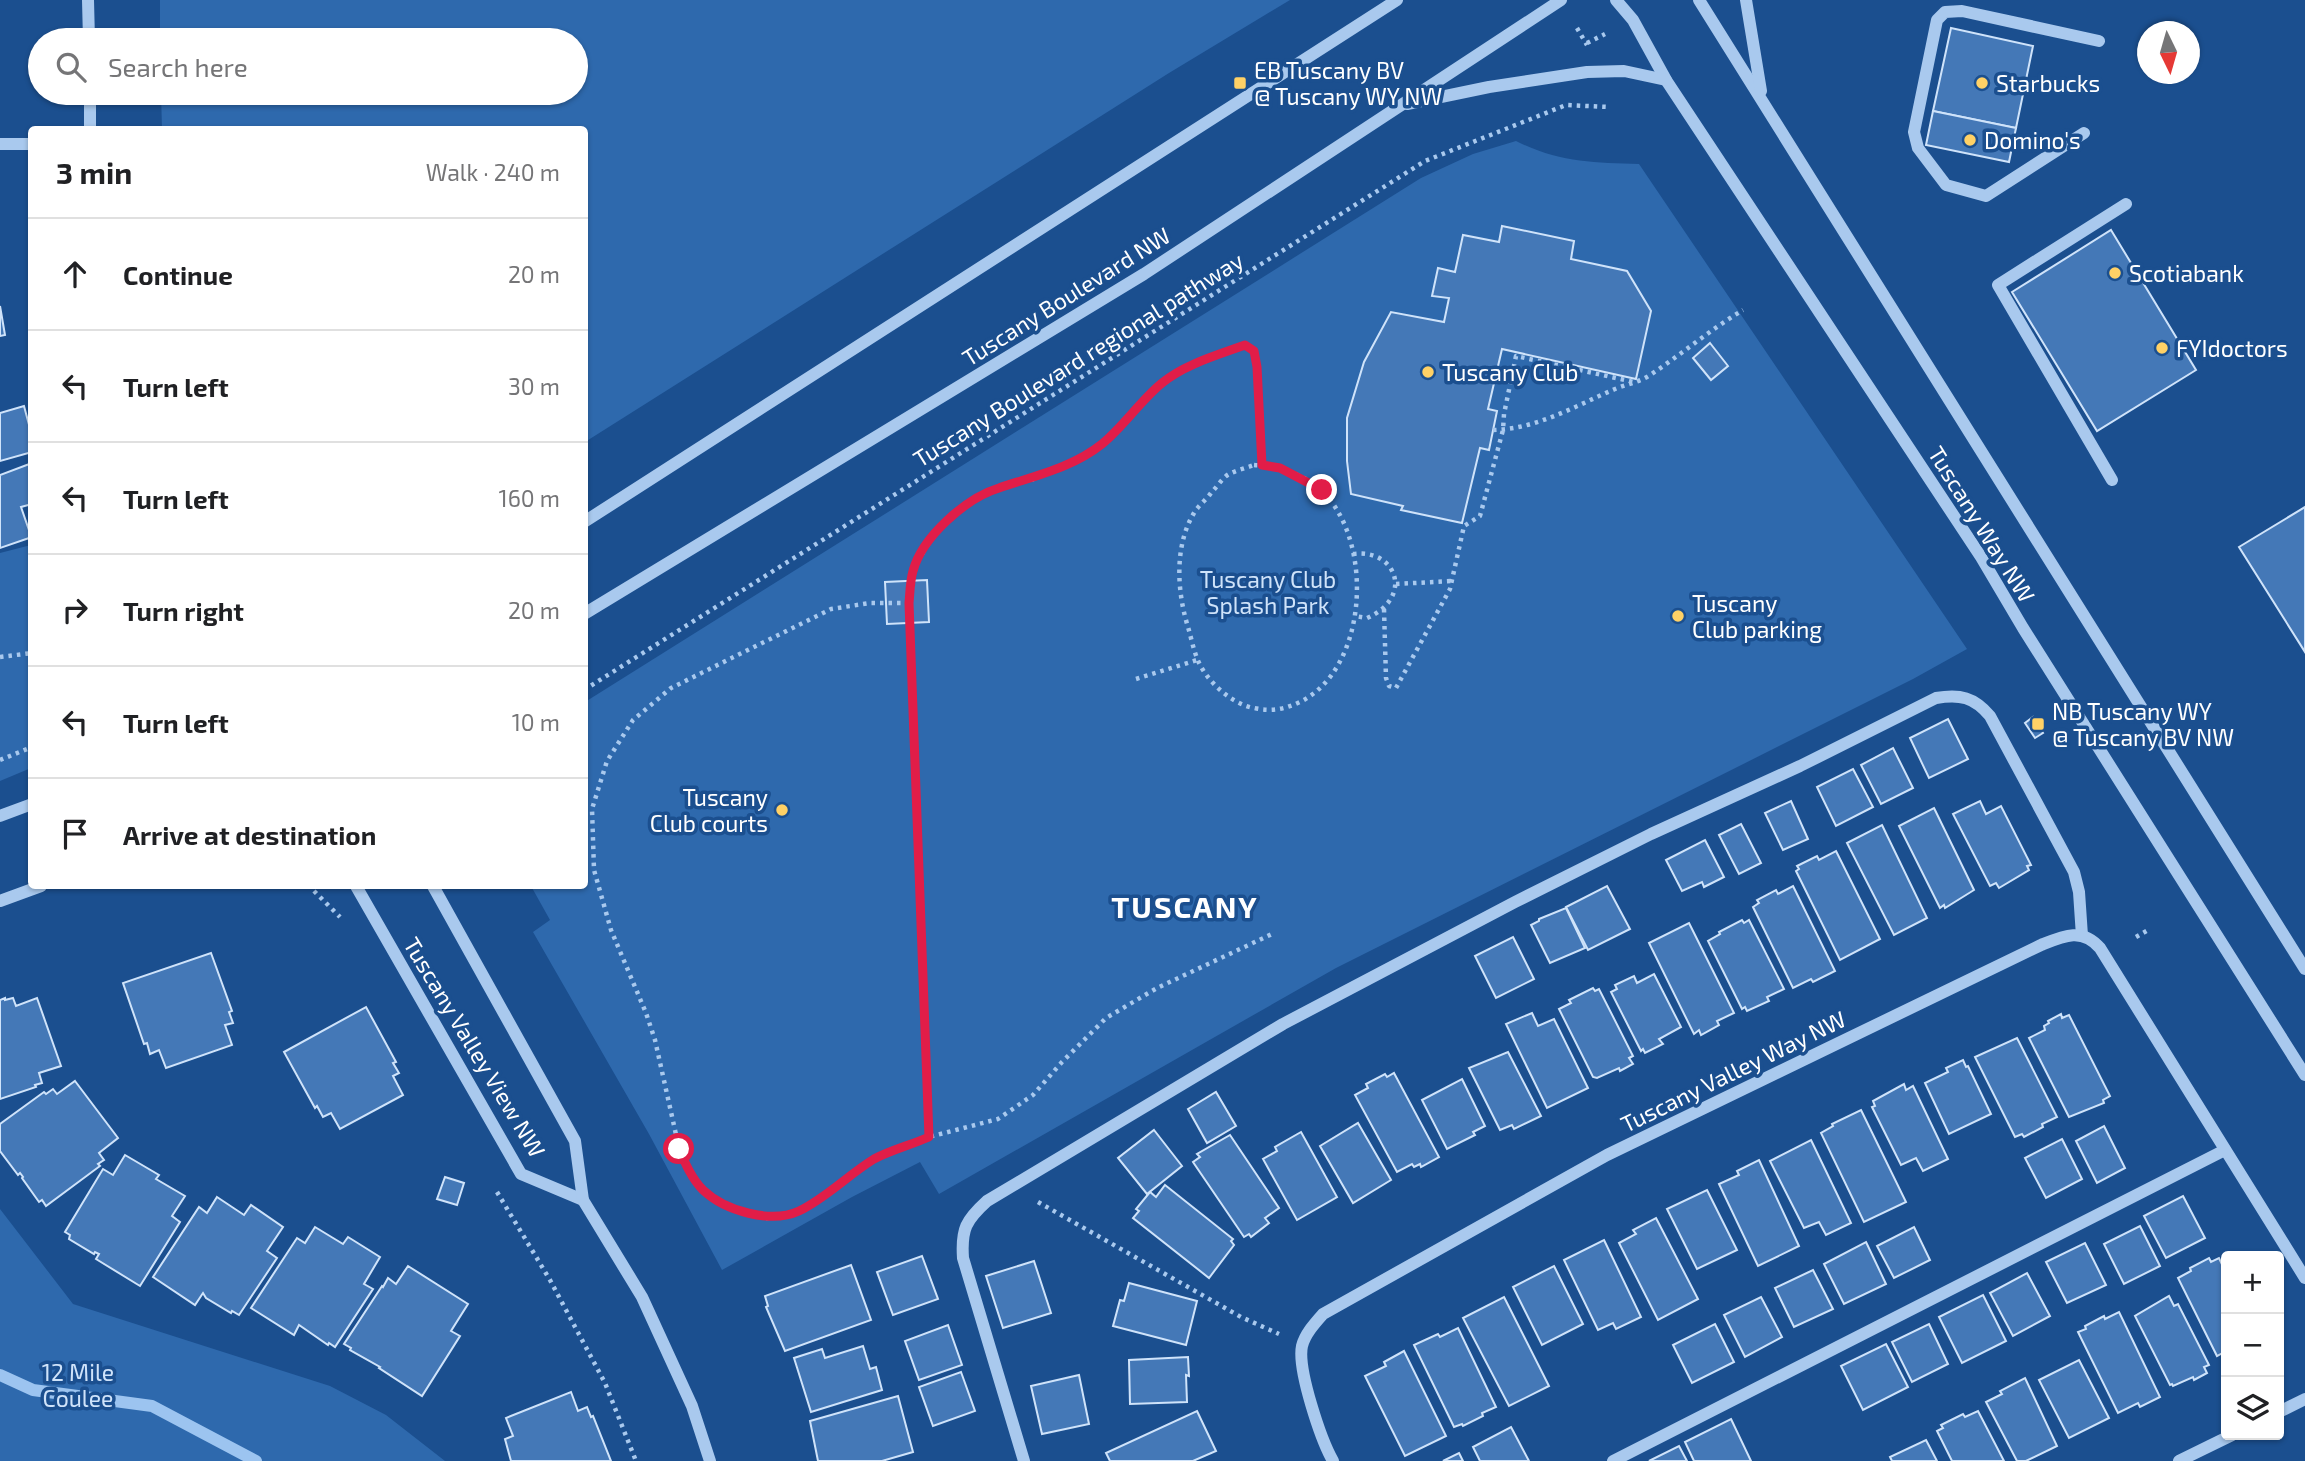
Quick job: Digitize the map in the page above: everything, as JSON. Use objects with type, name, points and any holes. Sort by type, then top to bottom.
[{"type":"street","points":[[88,0],[89,28]]},
{"type":"street","points":[[588,519],[1397,0]]},
{"type":"street","name":"Tuscany Boulevard NW","points":[[588,612],[1144,274],[1561,0]]},
{"type":"street","name":"Tuscany Way NW","points":[[1616,0],[1633,20],[1666,80],[1981,557],[2030,640],[2305,1075]]},
{"type":"street","name":"Tuscany Way NW","points":[[1699,0],[2305,969]]},
{"type":"street","points":[[1746,0],[1762,98]]},
{"type":"street","points":[[2084,133],[1986,196],[1946,185],[1918,148],[1914,132],[1937,20],[1945,12],[1962,11],[2099,41]]},
{"type":"street","points":[[1400,105],[1489,87],[1587,72],[1624,71],[1666,80]]},
{"type":"street","points":[[89,105],[90,126]]},
{"type":"street","points":[[0,144],[28,144]]},
{"type":"street","points":[[2112,480],[1998,285],[2126,204]]},
{"type":"street","points":[[1024,1461],[963,1258],[961,1239],[964,1226],[987,1201],[1283,1024],[1651,834],[1800,766],[1936,698],[1961,696],[1972,699],[1981,704],[1990,716],[2074,873],[2079,892],[2082,936],[2092,939],[2100,948],[2305,1278]]},
{"type":"street","points":[[0,816],[28,806]]},
{"type":"street","points":[[0,901],[33,889]]},
{"type":"street","name":"Tuscany Valley View NW","points":[[358,889],[521,1174],[583,1200]]},
{"type":"street","name":"Tuscany Valley View NW","points":[[435,889],[575,1141],[583,1200],[642,1297],[692,1406],[710,1461]]},
{"type":"street","name":"Tuscany Valley Way NW","points":[[1302,1344],[1323,1314],[1607,1155],[2041,945],[2068,936],[2082,936]]},
{"type":"street","points":[[1612,1461],[2225,1150]]},
{"type":"street","points":[[1302,1344],[1301,1362],[1305,1382],[1333,1461]]},
{"type":"street","points":[[2284,1410],[2305,1399]]},
{"type":"street","points":[[2179,1461],[2222,1440]]},
{"type":"path","points":[[1577,28],[1587,43],[1587,52]]},
{"type":"path","points":[[1587,43],[1605,34]]},
{"type":"path","name":"Tuscany Boulevard regional pathway","points":[[588,687],[1425,161],[1469,141],[1566,105],[1609,107]]},
{"type":"path","points":[[1493,430],[1549,419],[1647,377],[1743,310]]},
{"type":"path","points":[[929,1137],[909,603],[913,570],[946,521],[969,501],[997,488],[1034,479],[1082,457],[1103,444],[1163,382],[1191,367],[1245,345],[1254,351],[1256,359],[1262,465]]},
{"type":"path","points":[[1384,609],[1386,678],[1389,686],[1396,688],[1450,589],[1464,526],[1480,516],[1503,430],[1516,356],[1634,382]]},
{"type":"path","points":[[1254,465],[1262,465],[1280,468],[1322,490],[1336,508],[1353,554],[1356,572],[1356,616],[1347,647],[1322,687],[1287,708],[1268,711],[1247,707],[1228,697],[1209,678],[1197,660],[1181,606],[1179,588],[1186,533],[1194,512],[1227,475],[1254,465]]},
{"type":"path","points":[[1353,554],[1366,552],[1376,556],[1394,575],[1396,584],[1394,596],[1384,609],[1367,618],[1356,616]]},
{"type":"path","points":[[1396,584],[1452,580]]},
{"type":"path","points":[[909,603],[870,603],[831,609],[671,688],[633,720],[607,761],[593,809],[594,870],[611,930],[655,1040],[679,1149],[685,1164],[704,1191],[736,1210],[767,1217],[797,1212],[877,1157],[929,1137],[998,1119],[1033,1095],[1106,1018],[1157,988],[1272,934]]},
{"type":"path","points":[[0,657],[28,654]]},
{"type":"path","points":[[1136,679],[1197,660]]},
{"type":"path","points":[[0,760],[28,749]]},
{"type":"path","points":[[2136,937],[2150,929]]},
{"type":"path","points":[[1012,1188],[1241,1317],[1302,1344]]},
{"type":"green space","points":[[160,0],[1290,0],[1169,73],[588,440],[588,126],[162,126],[161,105],[588,105],[588,28],[160,28]]},
{"type":"green space","name":"Tuscany Club Splash Park","points":[[1516,141],[1561,157],[1591,162],[1639,164],[1967,649],[1913,679],[1336,968],[939,1194],[920,1162],[722,1270],[649,1134],[533,932],[550,920],[533,889],[588,889],[588,700],[1421,178],[1473,154]]},
{"type":"green space","points":[[28,546],[28,769],[0,781],[0,553]]},
{"type":"green space","name":"12 Mile Coulee","points":[[0,1209],[73,1304],[330,1386],[386,1415],[445,1461],[0,1461]]},
{"type":"building","name":"Starbucks","points":[[1951,28],[2033,46],[2016,128],[1933,111]]},
{"type":"building","name":"Domino's","points":[[1933,111],[2016,128],[2009,162],[1926,145]]},
{"type":"building","name":"Tuscany Club","points":[[1502,226],[1574,241],[1571,259],[1627,271],[1651,311],[1636,379],[1502,349],[1488,409],[1497,411],[1489,450],[1480,448],[1462,523],[1401,510],[1403,506],[1351,494],[1347,461],[1347,418],[1364,362],[1391,312],[1444,322],[1449,298],[1432,296],[1438,268],[1455,272],[1463,235],[1499,242]]},
{"type":"building","points":[[2111,230],[2196,370],[2097,431],[2012,292]]},
{"type":"building","points":[[0,306],[5,335],[0,336]]},
{"type":"building","points":[[1710,343],[1728,366],[1711,380],[1693,358]]},
{"type":"building","points":[[24,406],[28,421],[28,453],[0,461],[0,413]]},
{"type":"building","points":[[28,464],[28,505],[21,507],[28,527],[28,538],[0,548],[0,475]]},
{"type":"building","points":[[2305,507],[2305,652],[2239,547]]},
{"type":"building","points":[[927,580],[929,622],[887,624],[885,582]]},
{"type":"building","points":[[2033,717],[2043,733],[2035,738],[2025,723]]},
{"type":"building","points":[[1948,719],[1968,759],[1929,778],[1910,738]]},
{"type":"building","points":[[1893,748],[1913,788],[1881,804],[1861,765]]},
{"type":"building","points":[[1853,769],[1873,807],[1836,826],[1817,787]]},
{"type":"building","points":[[1791,801],[1808,839],[1783,850],[1765,813]]},
{"type":"building","points":[[1980,801],[1986,814],[2001,806],[2031,865],[2027,866],[2029,870],[1999,888],[1996,883],[1990,886],[1953,814]]},
{"type":"building","points":[[1934,808],[1974,890],[1945,908],[1944,905],[1940,908],[1899,826]]},
{"type":"building","points":[[1741,824],[1761,863],[1739,874],[1719,835]]},
{"type":"building","points":[[1882,825],[1927,918],[1894,935],[1847,843]]},
{"type":"building","points":[[1705,840],[1724,877],[1704,887],[1702,882],[1682,891],[1666,860]]},
{"type":"building","points":[[1836,851],[1880,939],[1840,960],[1796,871],[1799,869],[1797,866],[1817,856],[1819,860]]},
{"type":"building","points":[[1607,886],[1630,929],[1588,950],[1566,907]]},
{"type":"building","points":[[1793,886],[1835,971],[1793,988],[1753,907],[1759,903],[1757,900],[1776,890],[1778,894]]},
{"type":"building","points":[[1566,908],[1585,948],[1550,963],[1531,925]]},
{"type":"building","points":[[1742,920],[1744,923],[1749,920],[1784,989],[1767,997],[1769,1001],[1747,1011],[1745,1007],[1742,1009],[1708,941]]},
{"type":"building","points":[[1689,923],[1734,1013],[1717,1021],[1719,1025],[1701,1035],[1699,1030],[1694,1034],[1649,943]]},
{"type":"building","points":[[1513,937],[1534,979],[1496,998],[1475,956]]},
{"type":"building","points":[[211,953],[232,1011],[229,1012],[233,1023],[225,1025],[232,1045],[166,1068],[159,1050],[150,1054],[147,1043],[144,1044],[123,983]]},
{"type":"building","points":[[1654,974],[1681,1027],[1659,1039],[1663,1044],[1645,1053],[1643,1049],[1641,1051],[1611,992],[1617,989],[1615,985],[1634,976],[1637,983]]},
{"type":"building","points":[[1593,988],[1595,991],[1599,989],[1633,1056],[1629,1058],[1633,1064],[1597,1078],[1593,1077],[1559,1009],[1571,1003],[1569,1000]]},
{"type":"building","points":[[13,998],[16,1006],[37,998],[61,1066],[39,1073],[42,1083],[35,1085],[36,1087],[0,1099],[0,1000]]},
{"type":"building","points":[[366,1007],[396,1062],[393,1063],[399,1073],[393,1076],[403,1095],[340,1129],[331,1113],[323,1117],[317,1106],[315,1108],[284,1052]]},
{"type":"building","points":[[1532,1013],[1538,1026],[1554,1019],[1588,1088],[1547,1108],[1506,1024]]},
{"type":"building","points":[[2061,1014],[2062,1018],[2069,1015],[2110,1096],[2103,1100],[2104,1103],[2069,1117],[2029,1038],[2045,1030],[2044,1026],[2048,1021]]},
{"type":"building","points":[[2017,1038],[2057,1117],[2024,1137],[2022,1134],[2015,1137],[1975,1057]]},
{"type":"building","points":[[1508,1052],[1541,1116],[1514,1129],[1512,1125],[1500,1130],[1469,1068]]},
{"type":"building","points":[[1963,1060],[1991,1114],[1949,1134],[1925,1083],[1948,1072],[1946,1068]]},
{"type":"building","points":[[1394,1073],[1439,1157],[1421,1167],[1420,1164],[1414,1167],[1412,1164],[1397,1172],[1355,1095],[1368,1088],[1366,1084],[1385,1074],[1387,1077]]},
{"type":"building","points":[[1462,1079],[1485,1126],[1473,1132],[1475,1135],[1447,1149],[1422,1100]]},
{"type":"building","points":[[75,1081],[118,1138],[99,1153],[104,1160],[98,1164],[100,1166],[46,1206],[42,1200],[39,1202],[20,1173],[18,1175],[0,1151],[0,1124],[44,1092],[46,1094],[53,1089],[57,1094]]},
{"type":"building","points":[[1904,1084],[1906,1090],[1913,1086],[1948,1159],[1923,1171],[1916,1158],[1901,1165],[1872,1107],[1875,1106],[1873,1101]]},
{"type":"building","points":[[1216,1092],[1236,1126],[1207,1143],[1188,1109]]},
{"type":"building","points":[[1861,1110],[1906,1202],[1864,1222],[1821,1133],[1833,1126],[1832,1124]]},
{"type":"building","points":[[1358,1123],[1391,1180],[1353,1203],[1320,1146]]},
{"type":"building","points":[[2104,1126],[2125,1168],[2097,1183],[2076,1141]]},
{"type":"building","points":[[1154,1130],[1182,1166],[1147,1194],[1118,1158]]},
{"type":"building","points":[[1301,1132],[1337,1197],[1297,1220],[1263,1159],[1277,1151],[1275,1147]]},
{"type":"building","points":[[1230,1135],[1279,1208],[1265,1218],[1269,1223],[1251,1237],[1249,1234],[1244,1237],[1193,1162],[1200,1157],[1197,1154]]},
{"type":"building","points":[[2062,1139],[2082,1179],[2046,1198],[2025,1158]]},
{"type":"building","points":[[1811,1140],[1851,1223],[1826,1235],[1819,1222],[1804,1228],[1770,1161]]},
{"type":"building","points":[[125,1155],[159,1175],[156,1179],[185,1196],[172,1216],[180,1222],[140,1286],[96,1259],[99,1254],[94,1254],[69,1239],[70,1235],[65,1232],[103,1169],[113,1175]]},
{"type":"building","points":[[1759,1160],[1799,1246],[1758,1266],[1719,1184],[1739,1175],[1737,1171]]},
{"type":"building","points":[[445,1177],[464,1183],[457,1205],[437,1199]]},
{"type":"building","points":[[1165,1185],[1233,1239],[1231,1241],[1234,1245],[1209,1278],[1133,1218],[1139,1211],[1136,1209],[1150,1192],[1156,1197]]},
{"type":"building","points":[[1707,1190],[1737,1250],[1697,1269],[1667,1209]]},
{"type":"building","points":[[2183,1196],[2205,1238],[2166,1258],[2144,1216]]},
{"type":"building","points":[[217,1197],[244,1215],[251,1205],[283,1227],[267,1251],[277,1258],[239,1315],[206,1298],[203,1293],[195,1305],[153,1277],[199,1207],[207,1213]]},
{"type":"building","points":[[1656,1218],[1698,1299],[1658,1320],[1619,1243],[1636,1234],[1633,1230]]},
{"type":"building","points":[[2140,1226],[2160,1266],[2124,1284],[2104,1244]]},
{"type":"building","points":[[315,1227],[343,1244],[348,1237],[380,1257],[364,1284],[373,1289],[335,1347],[299,1325],[294,1335],[251,1308],[297,1238],[305,1243]]},
{"type":"building","points":[[1914,1227],[1930,1260],[1894,1278],[1877,1246]]},
{"type":"building","points":[[1604,1240],[1641,1317],[1616,1329],[1613,1323],[1598,1330],[1564,1260]]},
{"type":"building","points":[[1866,1242],[1886,1284],[1844,1304],[1824,1264]]},
{"type":"building","points":[[2085,1243],[2106,1285],[2067,1303],[2046,1262]]},
{"type":"building","points":[[922,1256],[938,1299],[893,1315],[877,1272]]},
{"type":"building","points":[[2209,1258],[2211,1262],[2219,1258],[2221,1262],[2221,1354],[2217,1356],[2178,1278],[2191,1271],[2190,1268]]},
{"type":"building","points":[[1034,1261],[1051,1313],[1003,1328],[986,1276]]},
{"type":"building","points":[[851,1265],[871,1320],[785,1351],[766,1307],[765,1296]]},
{"type":"building","points":[[408,1266],[468,1304],[451,1331],[460,1336],[422,1396],[344,1344],[388,1278],[396,1284]]},
{"type":"building","points":[[1554,1266],[1583,1324],[1542,1345],[1513,1287]]},
{"type":"building","points":[[1813,1270],[1833,1309],[1794,1327],[1775,1288]]},
{"type":"building","points":[[2027,1273],[2050,1316],[2013,1336],[1990,1293]]},
{"type":"building","points":[[1129,1283],[1197,1301],[1186,1345],[1113,1326],[1120,1300],[1124,1301]]},
{"type":"building","points":[[1983,1295],[2006,1341],[1962,1363],[1939,1317]]},
{"type":"building","points":[[2169,1296],[2174,1306],[2178,1304],[2209,1365],[2204,1367],[2207,1373],[2173,1386],[2170,1385],[2135,1316]]},
{"type":"building","points":[[1504,1297],[1549,1386],[1509,1406],[1463,1318]]},
{"type":"building","points":[[1761,1297],[1782,1337],[1745,1357],[1724,1315]]},
{"type":"building","points":[[2119,1312],[2160,1397],[2140,1407],[2138,1403],[2118,1413],[2078,1332],[2104,1316],[2105,1319]]},
{"type":"building","points":[[1715,1324],[1734,1362],[1692,1383],[1673,1345]]},
{"type":"building","points":[[1929,1324],[1948,1364],[1912,1382],[1892,1342]]},
{"type":"building","points":[[948,1325],[962,1365],[919,1380],[905,1341]]},
{"type":"building","points":[[1458,1328],[1496,1407],[1463,1426],[1454,1427],[1414,1345]]},
{"type":"building","points":[[1886,1344],[1908,1387],[1863,1410],[1841,1366]]},
{"type":"building","points":[[863,1346],[870,1369],[876,1367],[882,1390],[811,1412],[794,1358],[822,1349],[825,1358]]},
{"type":"building","points":[[1404,1351],[1446,1436],[1405,1456],[1365,1376],[1386,1366],[1384,1362]]},
{"type":"building","points":[[1188,1357],[1187,1402],[1130,1404],[1129,1360]]},
{"type":"building","points":[[2079,1360],[2109,1418],[2069,1438],[2039,1380]]},
{"type":"building","points":[[961,1372],[975,1411],[933,1426],[919,1387]]},
{"type":"building","points":[[1079,1375],[1089,1424],[1042,1434],[1031,1386]]},
{"type":"building","points":[[2025,1378],[2057,1446],[2026,1461],[2017,1461],[1986,1402]]},
{"type":"building","points":[[571,1392],[578,1411],[587,1407],[591,1417],[593,1416],[611,1461],[511,1461],[505,1439],[513,1436],[506,1418]]},
{"type":"building","points":[[898,1396],[913,1452],[882,1461],[818,1461],[810,1421]]},
{"type":"building","points":[[1197,1411],[1216,1451],[1193,1461],[1110,1461],[1106,1453]]},
{"type":"building","points":[[1978,1411],[2004,1461],[1952,1461],[1937,1431],[1943,1428],[1941,1425],[1963,1414],[1965,1417]]},
{"type":"building","points":[[1731,1419],[1751,1461],[1694,1461],[1685,1442]]},
{"type":"building","points":[[1511,1427],[1529,1461],[1480,1461],[1473,1447]]},
{"type":"building","points":[[1926,1440],[1937,1461],[1892,1461],[1890,1457]]},
{"type":"building","points":[[1679,1446],[1687,1461],[1649,1461]]},
{"type":"building","points":[[1459,1453],[1463,1461],[1443,1461]]},
{"type":"waterway","points":[[0,1375],[33,1390],[152,1406],[256,1461]]},
{"type":"place","name":"EB Tuscany BV @ Tuscany WY NW","points":[[1240,83]]},
{"type":"place","name":"Starbucks","points":[[1982,83]]},
{"type":"place","name":"Domino's","points":[[1970,140]]},
{"type":"place","name":"Scotiabank","points":[[2115,273]]},
{"type":"place","name":"FYIdoctors","points":[[2162,348]]},
{"type":"place","name":"Tuscany Club","points":[[1428,372]]},
{"type":"place","name":"Tuscany Club parking","points":[[1678,616]]},
{"type":"place","name":"NB Tuscany WY @ Tuscany BV NW","points":[[2038,724]]},
{"type":"place","name":"Tuscany Club courts","points":[[782,810]]},
{"type":"district","name":"TUSCANY","points":[[1185,906]]},
{"type":"route","points":[[679,1149],[692,1176],[704,1191],[736,1210],[767,1217],[797,1212],[877,1157],[929,1137],[909,603],[913,570],[946,521],[969,501],[997,488],[1034,479],[1082,457],[1103,444],[1163,382],[1191,367],[1245,345],[1254,351],[1257,367],[1262,465],[1280,468],[1322,490]]}]
